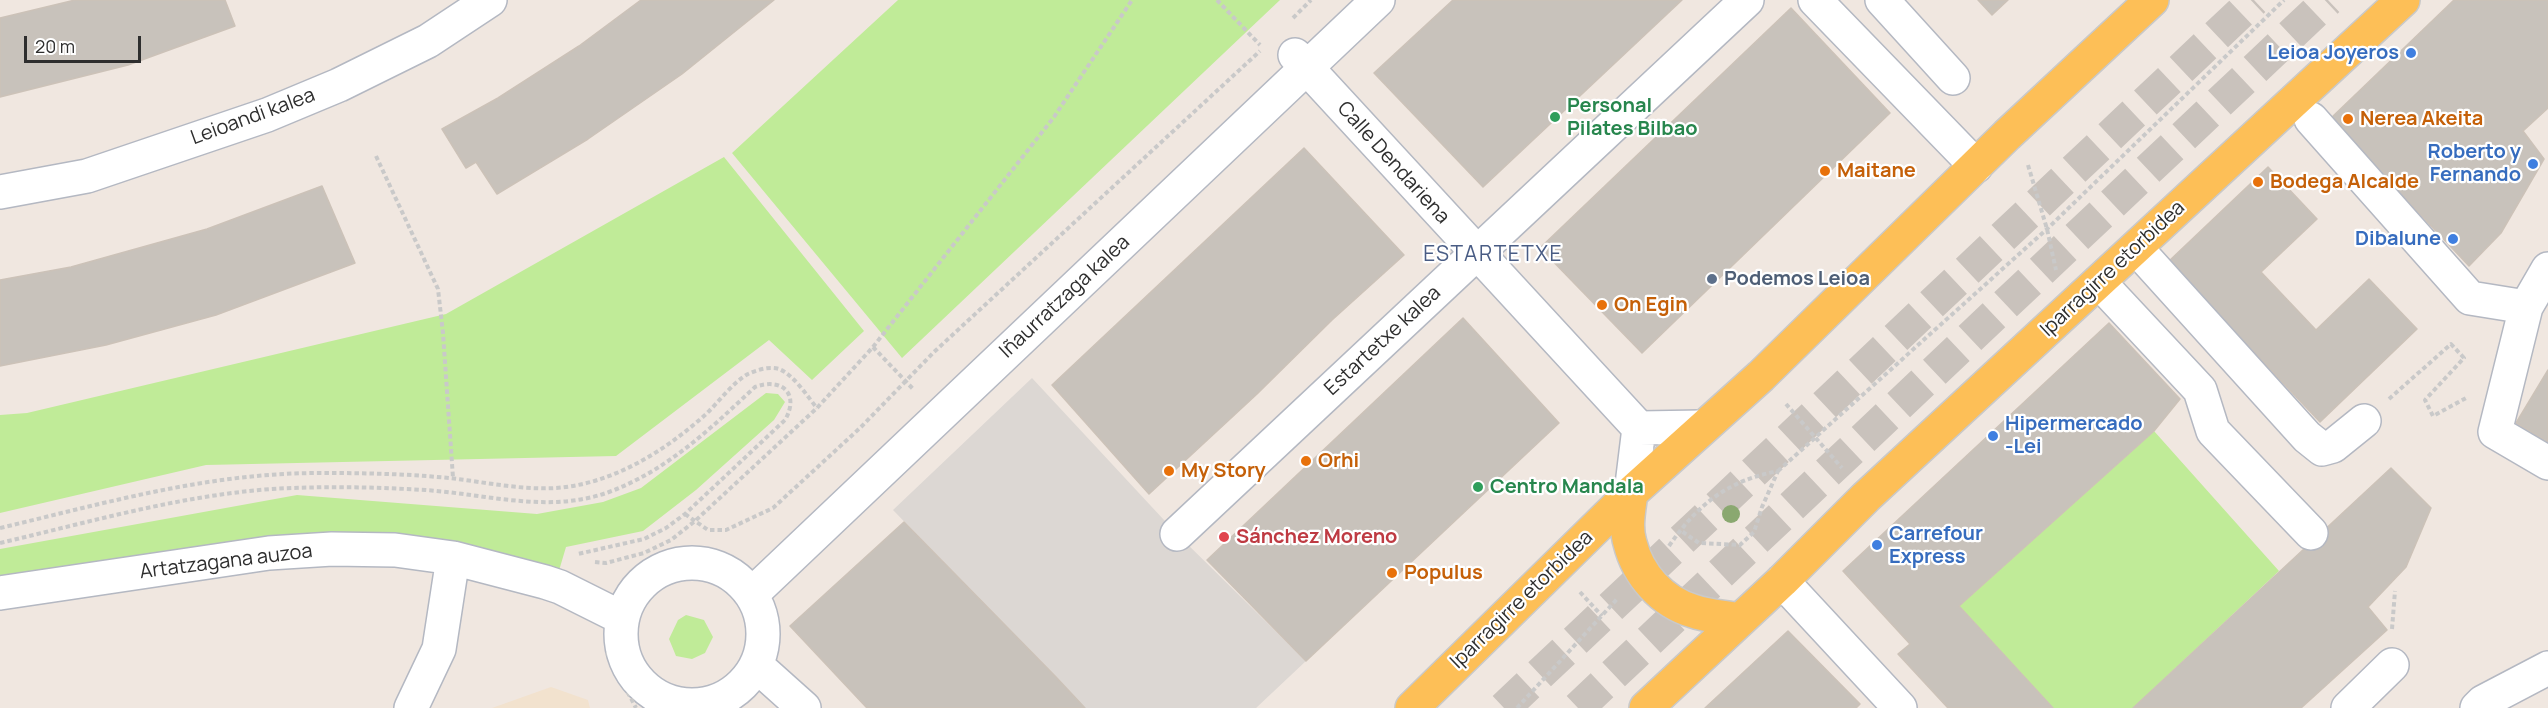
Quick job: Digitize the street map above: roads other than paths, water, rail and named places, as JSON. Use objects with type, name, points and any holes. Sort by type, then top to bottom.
[{"type":"main road","points":[[1703,427],[1761,376],[1976,166],[2152,0]]},
{"type":"main road","name":"Iparragirre etorbidea","points":[[1738,620],[1825,540],[1866,497],[2403,0]]},
{"type":"main road","name":"Iparragirre etorbidea","points":[[1412,708],[1631,493],[1703,427]]},
{"type":"main road","points":[[1631,493],[1628,517],[1629,542],[1638,565],[1651,585],[1670,601],[1693,611],[1738,620]]},
{"type":"main road","points":[[1646,708],[1738,620]]},
{"type":"street","name":"Leioandi kalea","points":[[0,192],[87,176],[267,115],[339,85],[428,40],[490,0]]},
{"type":"street","name":"Iñaurratzaga kalea","points":[[752,594],[1301,62],[1378,0]]},
{"type":"street","name":"Estartetxe kalea","points":[[1177,534],[1747,0]]},
{"type":"street","points":[[1815,0],[1976,166]]},
{"type":"street","points":[[1882,0],[1953,78]]},
{"type":"street","name":"Calle Dendariena","points":[[1301,62],[1639,428]]},
{"type":"street","points":[[2311,119],[2470,298],[2526,308]]},
{"type":"street","points":[[2136,248],[2307,437],[2322,449],[2333,446],[2375,411]]},
{"type":"street","points":[[2548,269],[2526,308],[2495,432],[2548,463]]},
{"type":"street","points":[[2099,282],[2200,390],[2213,431],[2311,533]]},
{"type":"street","points":[[1631,493],[1639,428],[1703,427]]},
{"type":"street","name":"Artatzagana auzoa","points":[[0,592],[269,553],[332,549],[395,550],[566,574],[622,618]]},
{"type":"street","points":[[411,708],[439,649],[453,558]]},
{"type":"street","points":[[691,562],[715,566],[736,577],[752,594],[761,616],[763,641],[756,665],[742,685],[723,699],[700,705],[676,706],[655,696],[639,682],[626,663],[620,641],[622,618],[631,595],[647,578],[668,566],[691,562]]},
{"type":"street","points":[[1782,581],[1900,708]]},
{"type":"street","points":[[2348,708],[2392,652]]},
{"type":"street","points":[[756,665],[804,708]]},
{"type":"street","points":[[2477,708],[2548,668]]},
{"type":"tunnel","points":[[1504,708],[2254,0]]},
{"type":"tunnel","points":[[1578,708],[2328,0]]},
{"type":"place","name":"Leioa Joyeros","points":[[2411,53]]},
{"type":"place","name":"Personal Pilates Bilbao","points":[[1555,117]]},
{"type":"place","name":"Nerea Akeita","points":[[2348,119]]},
{"type":"place","name":"Roberto y Fernando","points":[[2533,164]]},
{"type":"place","name":"Maitane","points":[[1825,171]]},
{"type":"place","name":"Bodega Alcalde","points":[[2258,182]]},
{"type":"place","name":"Dibalune","points":[[2453,239]]},
{"type":"place","name":"Podemos Leioa","points":[[1712,279]]},
{"type":"place","name":"On Egin","points":[[1602,305]]},
{"type":"place","name":"Hipermercado -Lei","points":[[1993,436]]},
{"type":"place","name":"Orhi","points":[[1306,461]]},
{"type":"place","name":"My Story","points":[[1169,471]]},
{"type":"place","name":"Centro Mandala","points":[[1478,487]]},
{"type":"place","name":"Sánchez Moreno","points":[[1224,537]]},
{"type":"place","name":"Carrefour Express","points":[[1877,545]]},
{"type":"place","name":"Populus","points":[[1392,573]]},
{"type":"district","name":"ESTARTETXE","points":[[1493,255]]}]
